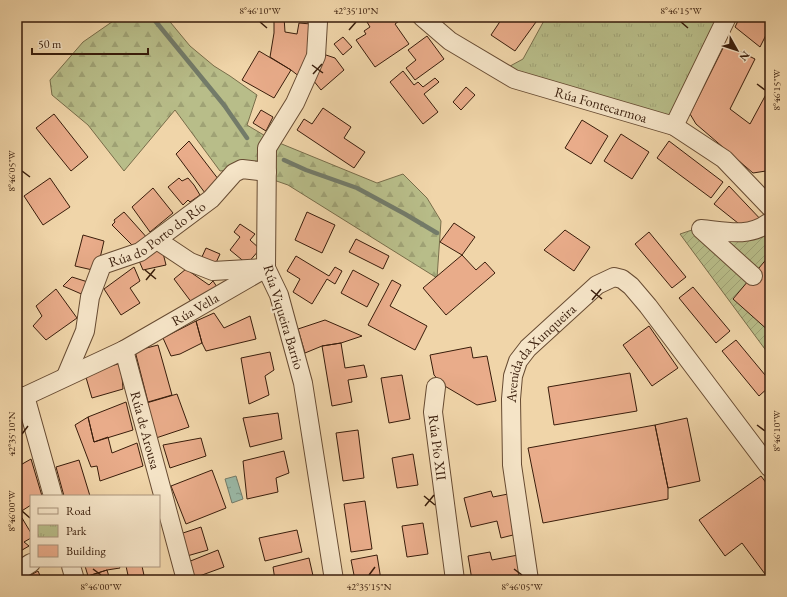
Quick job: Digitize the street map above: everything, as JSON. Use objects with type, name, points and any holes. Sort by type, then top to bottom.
[{"type":"street","name":"Rúa Viqueira Barrio","points":[[316,17],[318,22],[316,56],[296,103],[267,148],[266,268],[279,295],[303,384],[334,580]]},
{"type":"street","name":"Rúa Fontecarmoa","points":[[422,17],[450,41],[514,79],[674,126],[724,159],[769,215]]},
{"type":"street","points":[[674,126],[727,17]]},
{"type":"street","name":"Rúa do Porto do Río","points":[[66,376],[86,331],[90,297],[102,266],[140,252],[211,199],[234,173],[242,169],[267,172]]},
{"type":"street","points":[[753,276],[701,229],[751,232],[769,215]]},
{"type":"street","name":"Rúa Vella","points":[[157,240],[190,262],[213,271],[266,268]]},
{"type":"street","name":"Rúa Vella","points":[[21,398],[124,350],[266,268]]},
{"type":"street","name":"Avenida da Xunqueira","points":[[530,580],[512,465],[511,399],[513,376],[518,361],[528,348],[597,286],[614,277],[622,279],[631,286],[648,306],[770,468]]},
{"type":"street","name":"Rúa de Arousa","points":[[124,350],[186,580]]},
{"type":"street","name":"Rúa Pío XII","points":[[436,387],[433,412],[455,580]]},
{"type":"street","points":[[21,398],[53,495]]},
{"type":"street","points":[[17,572],[30,564]]},
{"type":"street","points":[[71,567],[75,580]]},
{"type":"green space","points":[[119,17],[166,17],[190,46],[214,66],[257,95],[247,125],[272,140],[377,183],[403,174],[427,198],[441,221],[437,278],[288,185],[242,169],[220,171],[175,110],[124,171],[88,125],[52,95],[50,80],[83,42]]},
{"type":"green space","points":[[546,17],[727,17],[674,126],[501,71],[523,59]]},
{"type":"green space","points":[[695,229],[751,278],[770,332],[770,356],[680,234]]},
{"type":"green space","points":[[766,230],[770,234],[770,257],[755,273],[709,231]]},
{"type":"water","points":[[236,476],[243,499],[232,503],[225,479]]},
{"type":"building","points":[[274,17],[284,17],[285,32],[297,34],[299,23],[311,24],[306,63],[300,77],[270,57],[274,33]]},
{"type":"building","points":[[374,17],[402,17],[403,18],[395,24],[409,44],[375,67],[356,40],[366,34],[364,31],[370,27],[367,22]]},
{"type":"building","points":[[503,17],[528,17],[536,22],[515,51],[491,35]]},
{"type":"building","points":[[740,17],[770,17],[770,27],[760,47],[735,27]]},
{"type":"building","points":[[427,36],[444,59],[415,80],[406,68],[416,60],[408,50]]},
{"type":"building","points":[[343,37],[352,47],[343,55],[334,44]]},
{"type":"building","points":[[725,44],[755,59],[730,109],[750,124],[770,87],[770,163],[766,171],[753,173],[696,124],[690,114]]},
{"type":"building","points":[[259,51],[291,70],[274,98],[242,80]]},
{"type":"building","points":[[323,54],[335,58],[344,70],[321,90],[313,80]]},
{"type":"building","points":[[403,71],[414,85],[418,82],[423,87],[435,78],[439,82],[424,94],[438,112],[423,124],[390,82]]},
{"type":"building","points":[[466,87],[475,95],[461,110],[453,102]]},
{"type":"building","points":[[323,108],[351,127],[344,138],[365,152],[354,168],[297,130],[304,119],[312,124]]},
{"type":"building","points":[[261,110],[273,117],[266,131],[253,123]]},
{"type":"building","points":[[54,114],[88,157],[71,171],[36,128]]},
{"type":"building","points":[[582,120],[608,136],[591,164],[565,148]]},
{"type":"building","points":[[621,134],[649,152],[632,179],[604,161]]},
{"type":"building","points":[[189,141],[222,184],[208,197],[176,154]]},
{"type":"building","points":[[669,141],[723,182],[711,198],[657,158]]},
{"type":"building","points":[[50,178],[70,207],[43,225],[24,196]]},
{"type":"building","points":[[179,178],[182,181],[188,178],[200,195],[190,202],[188,200],[183,205],[168,187]]},
{"type":"building","points":[[729,186],[765,224],[748,231],[714,204]]},
{"type":"building","points":[[153,188],[173,213],[150,232],[132,207]]},
{"type":"building","points":[[124,212],[149,240],[137,250],[112,225],[115,222],[114,220]]},
{"type":"building","points":[[307,212],[335,225],[322,253],[295,240]]},
{"type":"building","points":[[454,223],[475,237],[462,255],[440,242]]},
{"type":"building","points":[[240,224],[255,234],[250,240],[260,249],[247,264],[230,250],[240,237],[234,232]]},
{"type":"building","points":[[565,230],[590,247],[574,271],[544,250]]},
{"type":"building","points":[[649,232],[686,277],[672,288],[635,244]]},
{"type":"building","points":[[83,235],[104,241],[97,271],[75,266]]},
{"type":"building","points":[[356,239],[389,256],[383,269],[349,252]]},
{"type":"building","points":[[206,248],[220,254],[215,265],[201,259]]},
{"type":"building","points":[[162,249],[166,265],[143,270],[137,256]]},
{"type":"building","points":[[462,255],[476,270],[485,262],[495,273],[446,315],[423,288]]},
{"type":"building","points":[[296,256],[329,276],[335,267],[342,271],[335,284],[327,279],[312,304],[293,292],[300,279],[287,271]]},
{"type":"building","points":[[769,256],[770,257],[770,332],[733,299]]},
{"type":"building","points":[[134,267],[140,281],[130,288],[140,303],[121,315],[104,289]]},
{"type":"building","points":[[186,269],[209,285],[213,281],[219,290],[195,307],[174,279]]},
{"type":"building","points":[[353,270],[379,284],[367,307],[341,293]]},
{"type":"building","points":[[72,277],[91,283],[86,296],[63,286]]},
{"type":"building","points":[[392,280],[401,285],[390,306],[427,326],[415,350],[368,325]]},
{"type":"building","points":[[693,287],[730,331],[716,343],[679,298]]},
{"type":"building","points":[[56,289],[77,318],[46,340],[33,326],[42,316],[36,306]]},
{"type":"building","points":[[214,313],[224,328],[250,316],[256,339],[206,351],[202,343],[196,321]]},
{"type":"building","points":[[325,320],[362,336],[341,343],[322,346],[305,353],[298,329]]},
{"type":"building","points":[[196,321],[202,343],[180,354],[171,356],[163,338]]},
{"type":"building","points":[[649,326],[678,368],[652,386],[623,345]]},
{"type":"building","points":[[736,340],[770,381],[770,386],[759,396],[722,351]]},
{"type":"building","points":[[341,343],[345,368],[364,365],[367,377],[348,380],[352,402],[332,406],[322,346]]},
{"type":"building","points":[[158,345],[172,395],[148,402],[135,351]]},
{"type":"building","points":[[471,347],[473,358],[487,356],[496,401],[477,405],[443,385],[434,375],[430,355]]},
{"type":"building","points":[[270,352],[274,370],[265,376],[269,395],[249,404],[241,358]]},
{"type":"building","points":[[121,363],[123,389],[92,398],[85,374]]},
{"type":"building","points":[[630,373],[637,411],[554,425],[548,387]]},
{"type":"building","points":[[402,375],[410,419],[389,423],[381,378]]},
{"type":"building","points":[[177,394],[189,427],[153,439],[143,404]]},
{"type":"building","points":[[126,402],[133,430],[94,442],[88,417]]},
{"type":"building","points":[[278,413],[282,439],[250,447],[243,418]]},
{"type":"building","points":[[88,417],[94,442],[108,437],[112,453],[137,443],[143,466],[100,481],[97,466],[91,467],[75,425]]},
{"type":"building","points":[[687,418],[700,481],[668,488],[655,425]]},
{"type":"building","points":[[655,425],[668,488],[668,499],[543,523],[528,448]]},
{"type":"building","points":[[358,430],[364,478],[343,481],[336,433]]},
{"type":"building","points":[[201,438],[206,456],[170,468],[163,445]]},
{"type":"building","points":[[284,451],[289,473],[276,478],[278,492],[247,499],[243,461]]},
{"type":"building","points":[[413,454],[418,485],[397,488],[392,458]]},
{"type":"building","points":[[31,459],[42,495],[30,495],[30,506],[17,514],[17,467]]},
{"type":"building","points":[[79,460],[90,495],[64,495],[56,467]]},
{"type":"building","points":[[212,470],[226,508],[186,524],[171,486]]},
{"type":"building","points":[[761,476],[770,488],[770,570],[765,574],[742,543],[725,556],[699,520]]},
{"type":"building","points":[[491,491],[493,497],[508,494],[517,534],[501,538],[497,521],[471,527],[464,498]]},
{"type":"building","points":[[365,501],[372,549],[351,552],[344,504]]},
{"type":"building","points":[[22,518],[30,531],[30,539],[24,542],[29,546],[17,553],[17,520]]},
{"type":"building","points":[[423,523],[428,554],[407,557],[402,526]]},
{"type":"building","points":[[201,527],[208,550],[187,556],[180,534]]},
{"type":"building","points":[[297,530],[302,552],[265,561],[259,538]]},
{"type":"building","points":[[218,550],[224,567],[194,578],[188,562]]},
{"type":"building","points":[[490,552],[492,560],[518,555],[522,580],[472,580],[468,556]]},
{"type":"building","points":[[377,555],[381,580],[355,580],[351,560]]},
{"type":"building","points":[[309,558],[314,580],[275,580],[273,567]]},
{"type":"building","points":[[85,567],[120,568],[107,570],[88,576]]},
{"type":"building","points":[[126,567],[142,567],[145,580],[129,580]]},
{"type":"building","points":[[107,570],[110,580],[82,580],[82,578]]},
{"type":"building","points":[[38,571],[42,580],[22,580]]},
{"type":"waterway","points":[[152,17],[224,105],[247,138]]},
{"type":"waterway","points":[[284,160],[306,170],[357,188],[437,233]]}]
